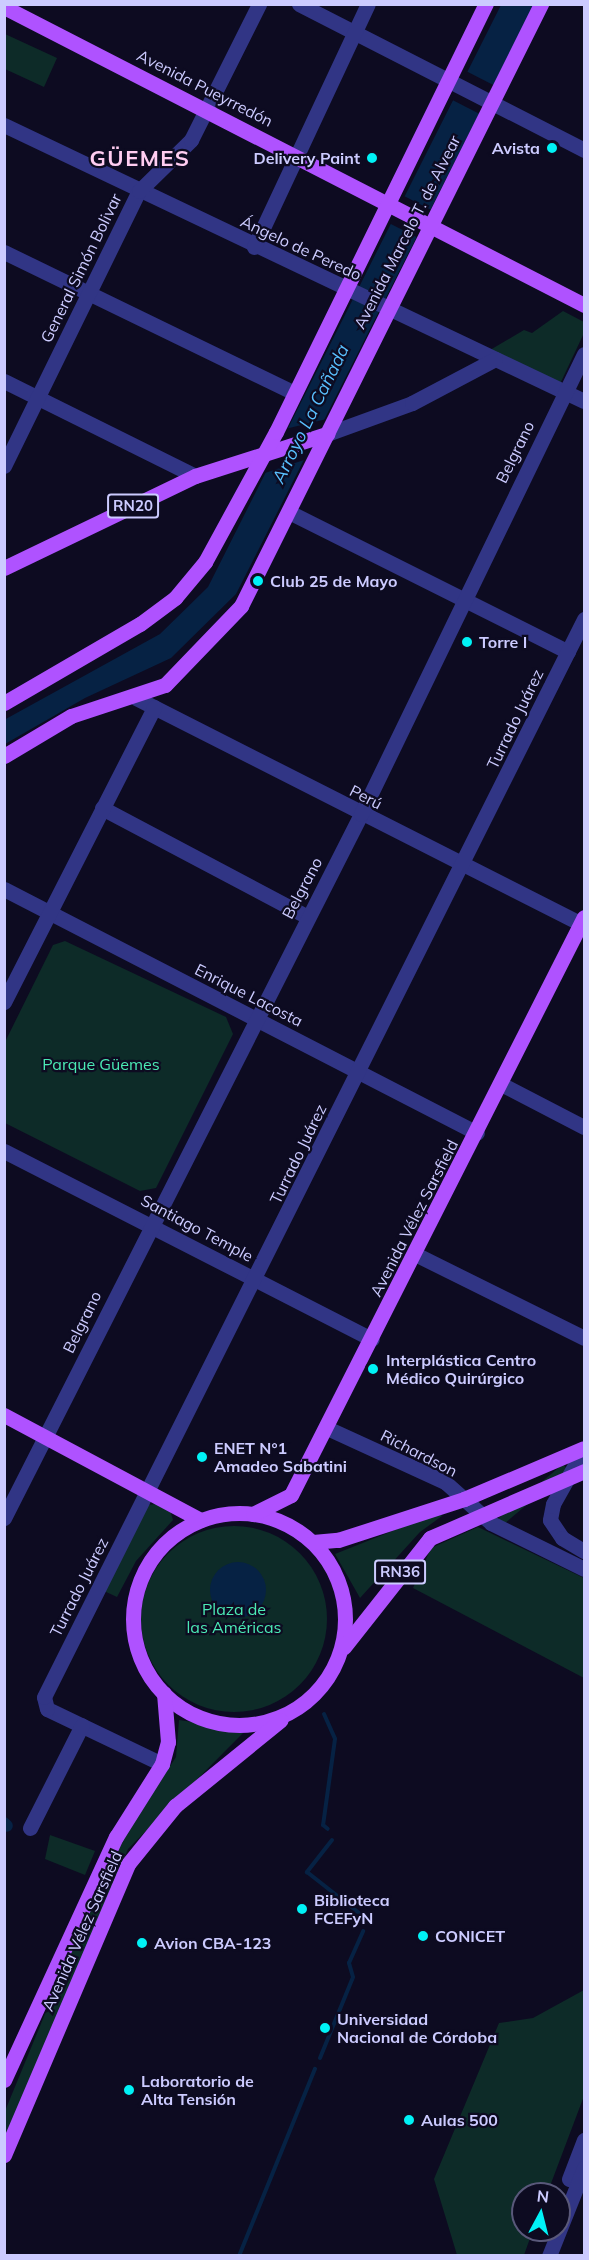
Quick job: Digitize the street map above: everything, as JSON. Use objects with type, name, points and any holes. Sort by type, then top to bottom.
[{"type":"main road","name":"Avenida Marcelo T. de Alvear","points":[[4,703],[175,598],[205,561],[265,453],[346,288],[392,208],[486,4]]},
{"type":"main road","name":"Avenida Marcelo T. de Alvear","points":[[4,756],[70,716],[136,698],[183,670],[241,606],[388,309],[426,225],[541,4]]},
{"type":"main road","name":"Avenida Pueyrredón","points":[[4,7],[208,109],[426,225]]},
{"type":"main road","points":[[426,225],[585,305]]},
{"type":"main road","name":"RN20","points":[[4,568],[195,476],[327,434]]},
{"type":"main road","name":"Avenida Vélez Sarsfield","points":[[253,1514],[291,1494],[327,1428],[583,920]]},
{"type":"main road","points":[[4,1415],[201,1520]]},
{"type":"main road","points":[[313,1542],[338,1540],[464,1499],[585,1449]]},
{"type":"main road","name":"RN36","points":[[340,1652],[345,1620],[341,1587],[313,1542],[294,1528],[253,1514],[201,1520],[168,1540],[152,1559],[134,1604],[139,1652],[164,1693],[186,1710],[221,1722],[268,1721],[294,1710],[314,1694],[340,1652],[421,1546],[479,1515],[585,1471]]},
{"type":"main road","name":"Avenida Vélez Sarsfield","points":[[4,2080],[116,1837],[162,1764],[168,1742],[164,1693]]},
{"type":"main road","name":"Avenida Vélez Sarsfield","points":[[4,2155],[128,1864],[175,1806],[294,1710]]},
{"type":"street","name":"General Simón Bolivar","points":[[4,466],[90,295],[139,191],[183,152],[208,109],[259,4]]},
{"type":"street","points":[[299,4],[452,80],[585,150]]},
{"type":"street","points":[[254,247],[368,4]]},
{"type":"street","name":"Ángelo de Peredo","points":[[4,125],[254,247],[585,401]]},
{"type":"street","points":[[4,252],[295,393]]},
{"type":"street","name":"Belgrano","points":[[4,1518],[306,916],[361,814],[462,599],[585,354]]},
{"type":"street","points":[[327,434],[412,403],[495,359]]},
{"type":"street","points":[[4,381],[195,476]]},
{"type":"street","points":[[289,512],[568,652]]},
{"type":"street","name":"Turrado Juárez","points":[[82,1725],[43,1704],[147,1492],[257,1280],[358,1071],[585,619]]},
{"type":"street","name":"Perú","points":[[136,698],[462,866],[583,920]]},
{"type":"street","points":[[4,1002],[154,707]]},
{"type":"street","points":[[102,808],[306,916]]},
{"type":"street","name":"Enrique Lacosta","points":[[4,890],[477,1133]]},
{"type":"street","points":[[501,1084],[585,1128]]},
{"type":"street","name":"Santiago Temple","points":[[4,1151],[151,1223],[372,1339]]},
{"type":"street","points":[[415,1254],[585,1338]]},
{"type":"street","name":"Richardson","points":[[327,1428],[445,1482],[479,1515],[585,1569]]},
{"type":"street","points":[[585,1449],[550,1520],[562,1538],[585,1551]]},
{"type":"street","points":[[30,1828],[82,1725],[162,1764]]},
{"type":"street","points":[[568,2182],[585,2140]]},
{"type":"street","points":[[549,2256],[585,2168]]},
{"type":"green space","points":[[5,34],[57,58],[44,87],[5,69]]},
{"type":"green space","points":[[563,311],[584,322],[584,333],[560,384],[490,350],[524,330],[532,333]]},
{"type":"green space","name":"Parque Güemes","points":[[65,941],[226,1017],[233,1034],[156,1188],[140,1191],[5,1123],[5,1042],[53,945]]},
{"type":"green space","points":[[563,1464],[568,1470],[501,1526],[496,1520]]},
{"type":"green space","points":[[157,1504],[170,1510],[173,1520],[136,1561],[117,1597],[104,1591],[147,1505]]},
{"type":"green space","points":[[440,1512],[442,1516],[420,1532],[360,1598],[335,1554]]},
{"type":"green space","name":"Plaza de las Américas","points":[[234,1526],[252,1527],[270,1533],[286,1541],[300,1553],[312,1567],[320,1583],[326,1601],[326,1637],[320,1655],[312,1671],[300,1685],[286,1697],[270,1705],[252,1711],[234,1712],[216,1711],[198,1705],[182,1697],[168,1685],[156,1671],[148,1655],[142,1637],[141,1619],[142,1601],[148,1583],[156,1567],[168,1553],[182,1541],[198,1533],[216,1527]]},
{"type":"green space","points":[[478,1527],[584,1578],[584,1678],[413,1588],[431,1548]]},
{"type":"green space","points":[[179,1720],[246,1730],[128,1849],[5,2139],[5,2111],[108,1861],[176,1757]]},
{"type":"green space","points":[[50,1835],[95,1851],[85,1875],[45,1859]]},
{"type":"green space","points":[[584,1990],[584,2096],[552,2182],[511,2182],[511,2242],[529,2242],[524,2255],[457,2255],[434,2179],[499,2023],[533,2018]]},
{"type":"water","name":"Arroyo La Cañada","points":[[501,5],[534,5],[236,594],[171,658],[85,698],[5,744],[4,720],[160,634],[208,587]]},
{"type":"water","points":[[233,1562],[243,1562],[258,1570],[264,1579],[266,1590],[264,1601],[258,1610],[243,1618],[233,1618],[222,1613],[215,1606],[210,1595],[210,1585],[215,1574],[222,1567]]},
{"type":"pier","points":[[466,71],[497,87],[483,115],[451,100]]},
{"type":"pier","points":[[404,196],[433,211],[419,239],[390,224]]},
{"type":"pier","points":[[331,418],[310,458],[262,474],[285,429]]},
{"type":"waterway","points":[[324,1714],[335,1739],[323,1825],[328,1829]]},
{"type":"waterway","points":[[4,1823],[7,1826]]},
{"type":"waterway","points":[[332,1840],[307,1872],[368,1920]]},
{"type":"waterway","points":[[320,2058],[353,1977],[349,1963],[363,1931]]},
{"type":"waterway","points":[[239,2256],[315,2069]]},
{"type":"place","name":"Avista","points":[[552,148]]},
{"type":"place","name":"Delivery Paint","points":[[372,158]]},
{"type":"place","name":"Club 25 de Mayo","points":[[258,581]]},
{"type":"place","name":"Torre I","points":[[467,642]]},
{"type":"place","name":"Interplástica Centro Médico Quirúrgico","points":[[373,1369]]},
{"type":"place","name":"ENET N°1 Amadeo Sabatini","points":[[202,1457]]},
{"type":"place","name":"Biblioteca FCEFyN","points":[[302,1909]]},
{"type":"place","name":"CONICET","points":[[423,1936]]},
{"type":"place","name":"Avion CBA-123","points":[[142,1943]]},
{"type":"place","name":"Universidad Nacional de Córdoba","points":[[325,2028]]},
{"type":"place","name":"Laboratorio de Alta Tensión","points":[[129,2090]]},
{"type":"place","name":"Aulas 500","points":[[409,2120]]},
{"type":"district","name":"GÜEMES","points":[[140,159]]}]
